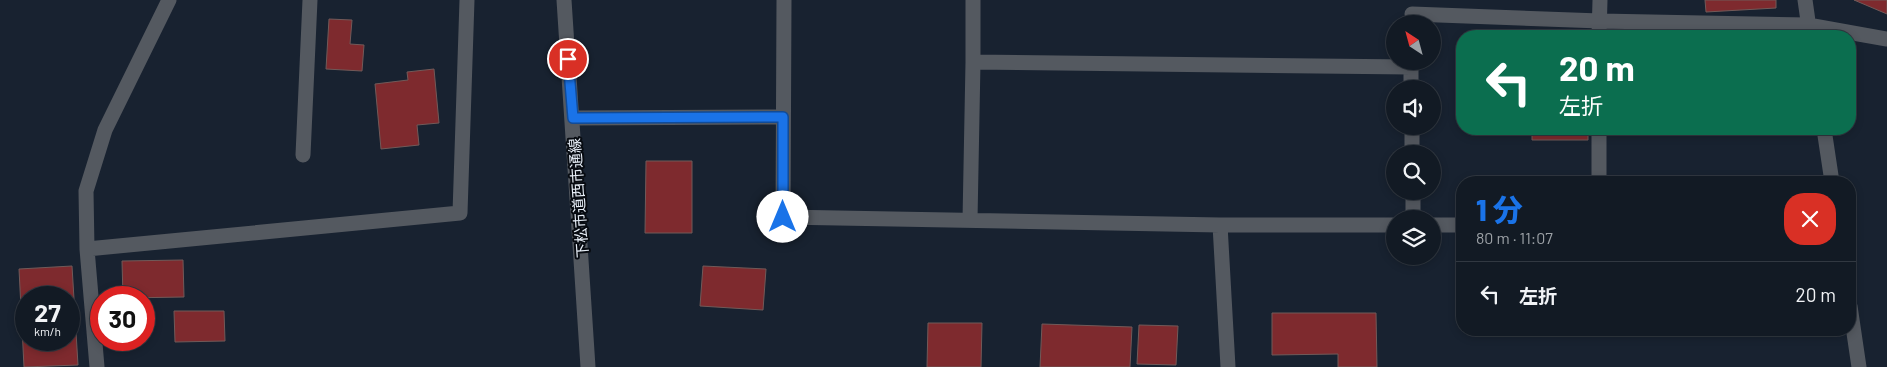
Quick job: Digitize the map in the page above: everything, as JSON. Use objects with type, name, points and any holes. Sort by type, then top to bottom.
[{"type":"street","points":[[97,367],[87,249],[86,191],[105,130],[169,0]]},
{"type":"street","points":[[303,155],[310,0]]},
{"type":"street","points":[[87,249],[460,213],[467,0]]},
{"type":"street","name":"下松市道西市通線","points":[[564,0],[588,367]]},
{"type":"street","points":[[784,0],[783,217],[1220,225],[1386,225]]},
{"type":"street","points":[[970,220],[973,0]]},
{"type":"street","points":[[1600,0],[1600,30]]},
{"type":"street","points":[[1805,0],[1809,30]]},
{"type":"street","points":[[1412,12],[1788,30]]},
{"type":"street","points":[[1856,36],[1887,39]]},
{"type":"street","points":[[973,62],[1386,64]]},
{"type":"street","points":[[573,118],[783,117]]},
{"type":"street","points":[[1599,135],[1599,176]]},
{"type":"street","points":[[1825,135],[1831,176]]},
{"type":"street","points":[[1220,225],[1228,367]]},
{"type":"street","points":[[1441,225],[1456,225]]},
{"type":"street","points":[[1854,336],[1859,367]]},
{"type":"building","points":[[1705,0],[1776,0],[1776,8],[1706,12]]},
{"type":"building","points":[[1854,0],[1887,0],[1887,14]]},
{"type":"building","points":[[329,19],[352,20],[350,44],[364,45],[362,71],[326,69]]},
{"type":"building","points":[[434,69],[439,123],[417,125],[419,145],[381,149],[375,84],[408,80],[407,72]]},
{"type":"building","points":[[1532,135],[1588,135],[1588,140],[1532,140]]},
{"type":"building","points":[[646,161],[692,161],[692,233],[645,233]]},
{"type":"building","points":[[183,260],[184,297],[155,297],[155,286],[123,286],[122,261]]},
{"type":"building","points":[[72,266],[73,286],[20,286],[19,269]]},
{"type":"building","points":[[703,266],[766,269],[763,310],[700,306]]},
{"type":"building","points":[[174,311],[224,311],[225,341],[175,342]]},
{"type":"building","points":[[1272,313],[1376,313],[1377,367],[1338,367],[1338,354],[1272,355]]},
{"type":"building","points":[[928,323],[982,323],[981,367],[927,367]]},
{"type":"building","points":[[1042,324],[1132,327],[1130,367],[1040,367]]},
{"type":"building","points":[[1139,325],[1178,326],[1176,365],[1137,364]]},
{"type":"building","points":[[23,351],[77,351],[78,365],[24,367]]},
{"type":"route","points":[[568,59],[573,118],[783,117],[783,217]]}]
